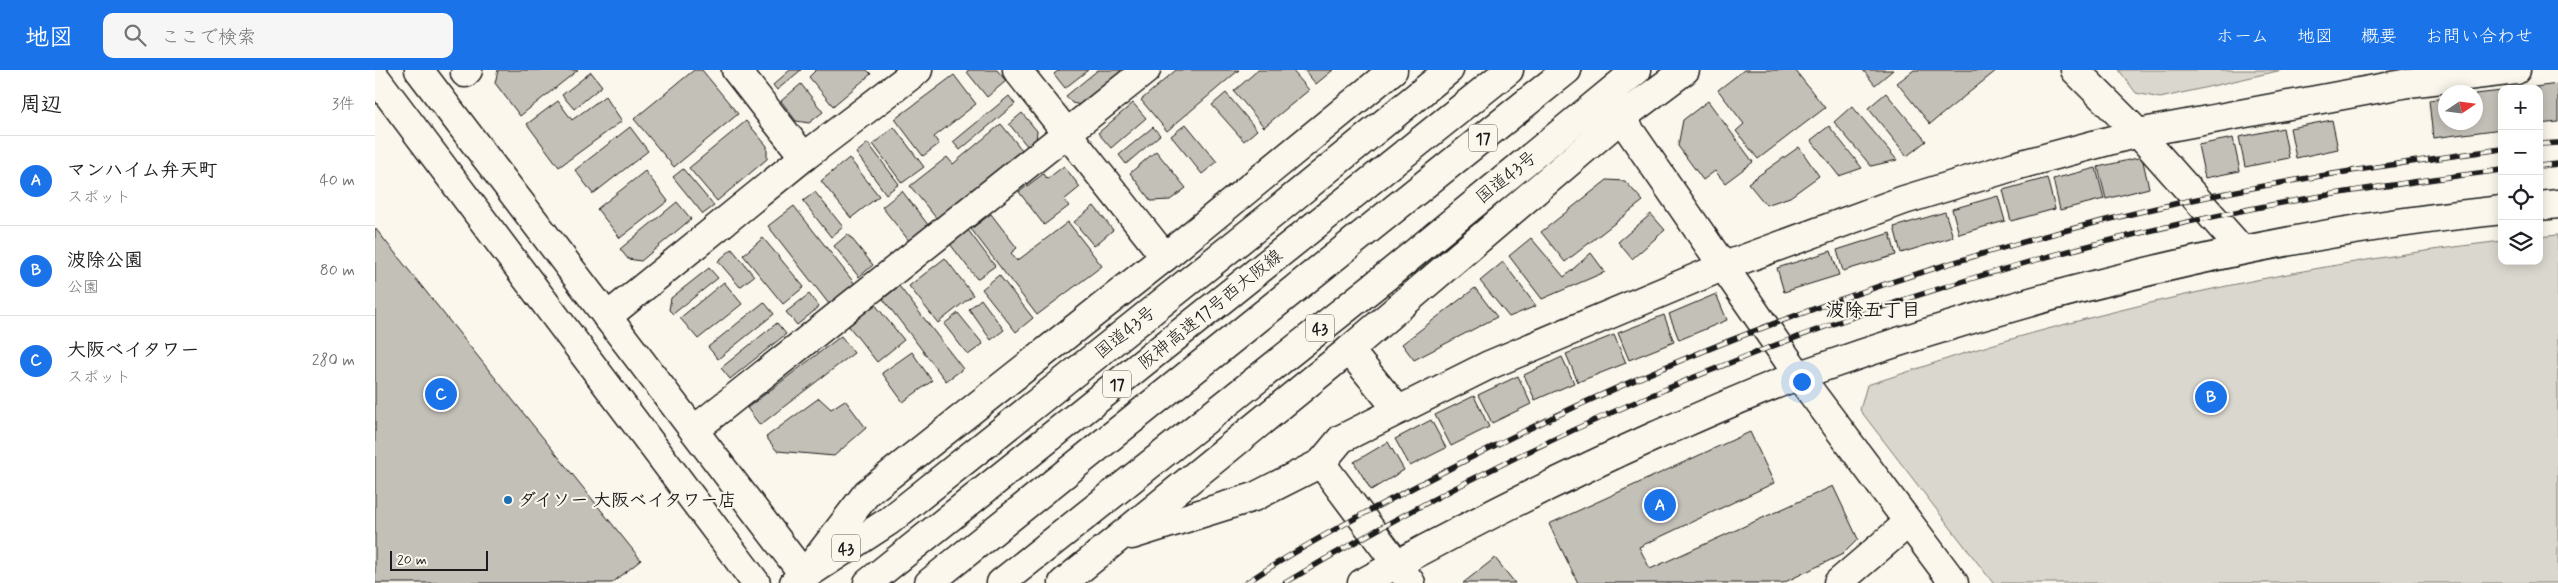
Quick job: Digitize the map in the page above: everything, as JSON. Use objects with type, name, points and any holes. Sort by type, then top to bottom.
[{"type":"main road","points":[[419,70],[694,430],[799,579],[867,493],[1165,257],[1393,70]]},
{"type":"main road","points":[[736,70],[804,157]]},
{"type":"main road","points":[[607,317],[804,157],[918,70]]},
{"type":"main road","points":[[1017,70],[1165,257]]},
{"type":"main road","points":[[694,430],[1146,70]]},
{"type":"main road","name":"国道43号","points":[[799,579],[889,521],[1265,221],[1449,70]]},
{"type":"main road","name":"阪神高速17号西大阪線","points":[[868,583],[1364,184],[1509,70]]},
{"type":"main road","name":"17","points":[[929,583],[1567,70]]},
{"type":"main road","name":"国道43号","points":[[1001,583],[1295,346],[1388,275],[1637,70]]},
{"type":"main road","points":[[1063,583],[1349,350],[1621,118],[1685,70]]},
{"type":"main road","points":[[2076,70],[2138,133],[2242,250]]},
{"type":"main road","points":[[1118,539],[1255,497],[1321,463],[1341,439],[1487,366],[1722,267],[1904,200],[2015,166],[2138,133],[2408,83],[2516,70]]},
{"type":"main road","points":[[375,77],[756,583]]},
{"type":"main road","points":[[1621,118],[1799,376],[1954,583]]},
{"type":"main road","points":[[2543,206],[2558,204]]},
{"type":"main road","points":[[1362,583],[1404,573],[1564,477],[1693,419],[1799,376],[2021,304],[2242,250],[2382,226],[2498,211]]},
{"type":"main road","points":[[1349,350],[1398,410]]},
{"type":"main road","points":[[1321,463],[1404,573]]},
{"type":"main road","points":[[1839,583],[1908,523]]},
{"type":"shaded area","points":[[2119,70],[2282,70],[2160,98],[2136,93]]},
{"type":"shaded area","points":[[2558,235],[2558,583],[1993,583],[1860,410],[1867,385],[1967,352],[2124,309],[2312,269],[2498,242],[2498,265],[2543,265],[2543,237]]},
{"type":"building","points":[[498,70],[578,70],[520,116],[495,83]]},
{"type":"building","points":[[694,70],[702,70],[738,114],[674,167],[634,119]]},
{"type":"building","points":[[790,70],[801,70],[777,90],[773,85]]},
{"type":"building","points":[[816,70],[867,70],[871,74],[833,106],[809,77]]},
{"type":"building","points":[[968,70],[997,70],[1006,81],[987,97],[967,72]]},
{"type":"building","points":[[1059,70],[1088,70],[1065,88],[1054,74]]},
{"type":"building","points":[[1098,70],[1121,70],[1123,73],[1081,105],[1072,103],[1066,96]]},
{"type":"building","points":[[1176,70],[1239,70],[1167,131],[1141,100]]},
{"type":"building","points":[[1258,70],[1292,70],[1309,90],[1264,127],[1234,91]]},
{"type":"building","points":[[1304,70],[1333,70],[1316,84]]},
{"type":"building","points":[[1744,70],[1795,70],[1825,108],[1758,159],[1736,131],[1744,124],[1718,90]]},
{"type":"building","points":[[1863,70],[1893,70],[1875,85]]},
{"type":"building","points":[[1914,70],[1997,70],[1930,124],[1897,83]]},
{"type":"building","points":[[591,72],[602,86],[574,109],[562,95]]},
{"type":"building","points":[[954,75],[976,104],[934,137],[939,144],[923,156],[895,119]]},
{"type":"building","points":[[801,84],[823,112],[809,123],[796,121],[781,101]]},
{"type":"building","points":[[2558,84],[2558,122],[2543,124],[2543,86]]},
{"type":"building","points":[[2498,91],[2498,130],[2433,138],[2429,100],[2438,99],[2438,130],[2483,130],[2483,93]]},
{"type":"building","points":[[1226,93],[1257,130],[1244,141],[1212,105]]},
{"type":"building","points":[[1886,93],[1926,141],[1907,156],[1868,108]]},
{"type":"building","points":[[605,96],[622,121],[559,167],[527,124],[558,101],[572,120]]},
{"type":"building","points":[[1009,96],[1015,104],[960,150],[953,142]]},
{"type":"building","points":[[1708,101],[1753,162],[1725,183],[1715,171],[1703,180],[1678,146],[1683,120]]},
{"type":"building","points":[[1133,103],[1146,118],[1111,148],[1098,133]]},
{"type":"building","points":[[1852,106],[1897,160],[1871,166],[1834,122]]},
{"type":"building","points":[[1022,113],[1037,131],[1036,141],[1028,147],[1009,124]]},
{"type":"building","points":[[2332,120],[2338,149],[2296,158],[2290,128]]},
{"type":"building","points":[[746,121],[767,146],[767,159],[717,201],[689,168]]},
{"type":"building","points":[[1001,124],[1022,150],[937,219],[910,186],[947,157],[953,164]]},
{"type":"building","points":[[1186,124],[1217,162],[1202,174],[1171,136]]},
{"type":"building","points":[[1829,126],[1862,168],[1839,176],[1811,140]]},
{"type":"building","points":[[630,127],[648,151],[593,194],[575,170]]},
{"type":"building","points":[[894,127],[924,167],[902,183],[873,144]]},
{"type":"building","points":[[1153,127],[1160,135],[1126,164],[1119,155]]},
{"type":"building","points":[[2283,128],[2289,158],[2245,167],[2239,137]]},
{"type":"building","points":[[2233,138],[2240,171],[2205,178],[2198,145]]},
{"type":"building","points":[[868,143],[899,184],[886,194],[856,153]]},
{"type":"building","points":[[1799,147],[1819,176],[1790,197],[1766,205],[1748,183]]},
{"type":"building","points":[[1156,151],[1186,188],[1170,200],[1151,201],[1130,173]]},
{"type":"building","points":[[2142,157],[2149,188],[2106,199],[2098,167]]},
{"type":"building","points":[[849,158],[879,196],[851,218],[821,181]]},
{"type":"building","points":[[1064,166],[1080,187],[1064,200],[1069,206],[1044,225],[1019,192],[1043,174],[1047,179]]},
{"type":"building","points":[[2096,168],[2104,199],[2060,210],[2053,179]]},
{"type":"building","points":[[683,169],[714,206],[703,214],[673,177]]},
{"type":"building","points":[[645,171],[668,201],[620,238],[597,209]]},
{"type":"building","points":[[2047,178],[2055,209],[2011,221],[2003,190]]},
{"type":"building","points":[[1607,180],[1625,181],[1643,201],[1565,262],[1541,232]]},
{"type":"building","points":[[902,191],[929,226],[910,242],[882,207]]},
{"type":"building","points":[[815,192],[843,227],[831,237],[803,201]]},
{"type":"building","points":[[1998,196],[2005,221],[1959,234],[1952,209]]},
{"type":"building","points":[[677,202],[691,219],[641,261],[628,259],[620,249]]},
{"type":"building","points":[[794,206],[855,284],[829,304],[768,226]]},
{"type":"building","points":[[1094,206],[1113,230],[1094,246],[1074,222]]},
{"type":"building","points":[[1945,212],[1953,237],[1901,253],[1894,227]]},
{"type":"building","points":[[991,214],[1017,248],[1011,253],[1017,261],[1068,222],[1102,266],[1037,315],[971,229]]},
{"type":"building","points":[[1651,214],[1665,230],[1632,259],[1618,242]]},
{"type":"building","points":[[375,228],[641,560],[612,583],[375,583]]},
{"type":"building","points":[[968,230],[995,266],[977,279],[950,244]]},
{"type":"building","points":[[1890,233],[1896,255],[1843,271],[1837,250]]},
{"type":"building","points":[[848,234],[873,265],[859,277],[834,246]]},
{"type":"building","points":[[763,238],[804,287],[783,304],[743,255]]},
{"type":"building","points":[[1531,238],[1564,277],[1591,253],[1605,272],[1542,299],[1509,256]]},
{"type":"building","points":[[732,249],[754,276],[740,287],[718,261]]},
{"type":"building","points":[[1831,251],[1839,275],[1784,292],[1777,268]]},
{"type":"building","points":[[945,258],[973,295],[938,323],[909,286]]},
{"type":"building","points":[[1503,262],[1536,306],[1509,317],[1480,281]]},
{"type":"building","points":[[709,268],[718,278],[673,314],[669,310],[671,298]]},
{"type":"building","points":[[999,275],[1033,318],[1016,332],[982,289]]},
{"type":"building","points":[[724,282],[742,304],[698,339],[680,318]]},
{"type":"building","points":[[899,286],[963,369],[946,381],[883,299]]},
{"type":"building","points":[[1475,288],[1497,317],[1414,360],[1402,344]]},
{"type":"building","points":[[809,294],[819,307],[797,325],[786,312]]},
{"type":"building","points":[[1716,294],[1727,320],[1679,340],[1669,314]]},
{"type":"building","points":[[981,299],[1004,330],[991,340],[969,309]]},
{"type":"building","points":[[764,302],[774,314],[718,359],[708,347]]},
{"type":"building","points":[[873,302],[904,340],[877,362],[847,324]]},
{"type":"building","points":[[958,313],[983,344],[968,355],[944,324]]},
{"type":"building","points":[[1664,315],[1674,342],[1629,360],[1618,333]]},
{"type":"building","points":[[777,323],[786,334],[730,379],[721,368]]},
{"type":"building","points":[[1614,335],[1626,363],[1578,382],[1566,354]]},
{"type":"building","points":[[841,336],[854,353],[760,425],[747,408]]},
{"type":"building","points":[[912,352],[932,381],[903,402],[882,373]]},
{"type":"building","points":[[1562,357],[1574,383],[1535,400],[1524,375]]},
{"type":"building","points":[[1518,376],[1531,404],[1492,423],[1478,395]]},
{"type":"building","points":[[1474,396],[1489,427],[1451,446],[1435,415]]},
{"type":"building","points":[[819,398],[831,409],[845,400],[866,428],[834,456],[777,451],[766,437]]},
{"type":"building","points":[[1431,420],[1446,448],[1410,466],[1395,439]]},
{"type":"building","points":[[1750,432],[1774,483],[1639,547],[1650,569],[1833,486],[1858,539],[1843,554],[1783,583],[1578,583],[1549,524]]},
{"type":"building","points":[[1388,442],[1404,470],[1371,490],[1354,462]]},
{"type":"building","points":[[1495,558],[1515,583],[1463,583]]},
{"type":"railway","points":[[2543,144],[2558,143]]},
{"type":"railway","points":[[1246,583],[1344,524],[1533,427],[1713,347],[1805,312],[1898,280],[1992,251],[2087,225],[2183,202],[2302,179],[2498,150]]},
{"type":"railway","points":[[2543,166],[2558,164]]},
{"type":"railway","points":[[1285,583],[1397,519],[1512,459],[1629,405],[1749,355],[1870,311],[1994,272],[2119,238],[2309,198],[2498,170]]},
{"type":"place","name":"大阪ベイタワー","points":[[441,394]]},
{"type":"place","name":"波除公園","points":[[2211,397]]},
{"type":"place","name":"ダイソー 大阪ベイタワー店","points":[[508,500]]},
{"type":"place","name":"マンハイム弁天町","points":[[1660,505]]},
{"type":"district","name":"波除五丁目","points":[[1873,309]]}]
